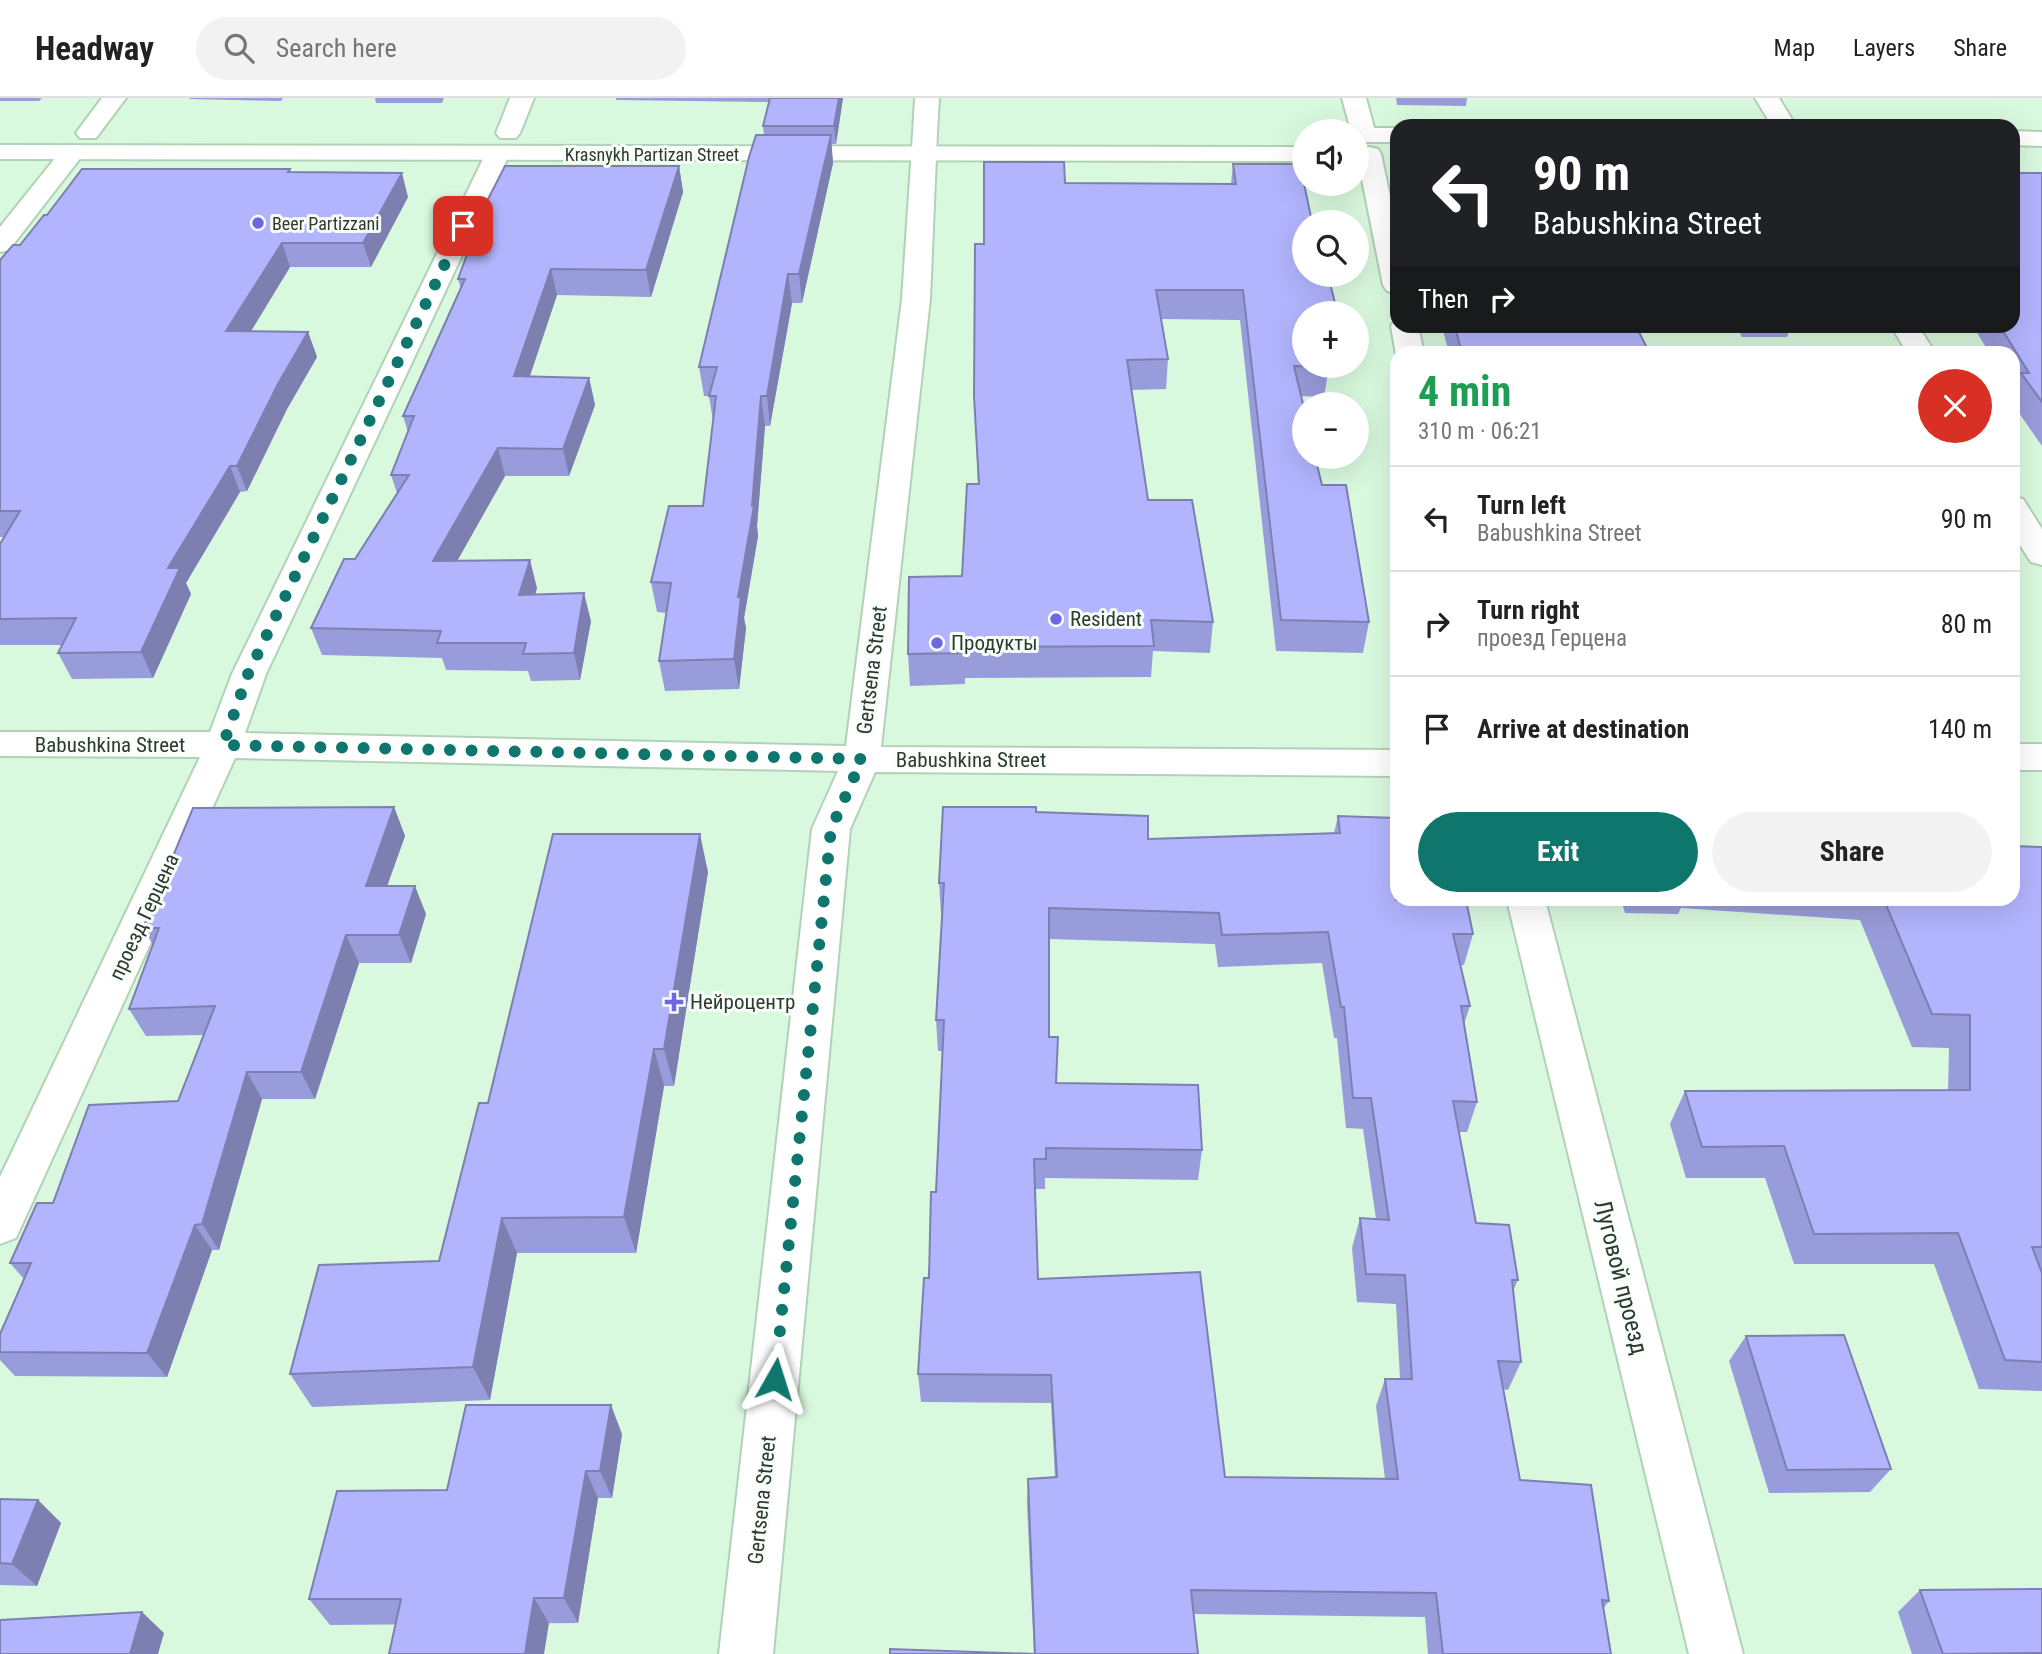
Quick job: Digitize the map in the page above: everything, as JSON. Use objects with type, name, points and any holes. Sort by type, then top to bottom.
[{"type":"main road","points":[[0,244],[114,98]]},
{"type":"main road","name":"проезд Герцена","points":[[0,1224],[223,745],[248,674],[503,143],[522,98]]},
{"type":"main road","name":"Gertsena Street","points":[[746,1654],[831,829],[862,759],[916,299],[927,98]]},
{"type":"main road","points":[[1354,98],[1357,119]]},
{"type":"main road","points":[[1767,98],[1780,119]]},
{"type":"main road","name":"Krasnykh Partizan Street","points":[[0,133],[81,142],[924,144],[1292,154]]},
{"type":"main road","name":"Krasnykh Partizan Street","points":[[924,144],[1292,135]]},
{"type":"main road","points":[[1369,142],[1390,137]]},
{"type":"main road","points":[[2020,138],[2042,138]]},
{"type":"main road","name":"Krasnykh Partizan Street","points":[[0,152],[81,142]]},
{"type":"main road","points":[[1369,146],[1390,152]]},
{"type":"main road","points":[[2020,155],[2042,155]]},
{"type":"main road","points":[[1369,176],[1390,261]]},
{"type":"main road","points":[[2020,519],[2042,555]]},
{"type":"main road","name":"Babushkina Street","points":[[0,744],[223,745],[862,759],[1390,763]]},
{"type":"main road","points":[[2020,757],[2042,757]]},
{"type":"main road","name":"Луговой проезд","points":[[1528,906],[1716,1654]]},
{"type":"building","points":[[770,98],[839,98],[834,126],[763,126]]},
{"type":"building","points":[[756,135],[831,135],[799,274],[788,274],[767,396],[761,396],[754,506],[738,597],[741,597],[734,659],[659,661],[671,583],[651,582],[669,506],[703,506],[716,396],[709,396],[717,367],[699,367]]},
{"type":"building","points":[[984,162],[1064,162],[1065,183],[1236,184],[1233,164],[1292,164],[1292,196],[1307,196],[1310,210],[1292,210],[1292,287],[1331,287],[1334,301],[1292,301],[1292,378],[1297,378],[1300,392],[1292,392],[1292,469],[1318,469],[1322,485],[1346,485],[1369,622],[1281,620],[1243,290],[1156,290],[1168,359],[1127,360],[1148,500],[1192,500],[1213,622],[1151,620],[1154,646],[963,647],[964,653],[908,654],[909,577],[962,576],[967,484],[979,484],[974,396],[975,244],[984,244]]},
{"type":"building","points":[[505,166],[679,166],[646,270],[551,269],[514,376],[589,378],[563,449],[498,448],[433,561],[530,560],[519,595],[584,593],[574,653],[523,654],[526,643],[437,643],[441,631],[311,628],[344,559],[355,559],[409,475],[391,475],[414,416],[403,416],[465,279],[458,279],[486,203]]},
{"type":"building","points":[[82,169],[290,169],[288,172],[402,173],[363,243],[282,243],[226,331],[308,332],[278,384],[237,466],[230,466],[168,568],[180,568],[141,652],[58,653],[76,618],[0,619],[0,544],[20,511],[0,511],[0,260],[13,245],[20,245]]},
{"type":"building","points":[[2020,173],[2042,173],[2042,402],[2021,373],[2029,373],[2020,358],[2020,346],[2012,346],[2004,333],[2020,333]]},
{"type":"building","points":[[1457,333],[1640,333],[1646,346],[1460,346]]},
{"type":"building","points":[[394,807],[366,886],[415,886],[399,935],[346,935],[301,1072],[247,1072],[202,1224],[195,1225],[147,1353],[0,1352],[0,1334],[31,1263],[10,1263],[37,1203],[53,1203],[89,1105],[178,1101],[215,1006],[129,1009],[159,928],[143,928],[193,808]]},
{"type":"building","points":[[943,807],[1036,807],[1036,812],[1148,816],[1148,839],[1340,833],[1338,816],[1390,818],[1390,906],[1467,906],[1473,934],[1453,934],[1470,1006],[1461,1006],[1477,1102],[1453,1101],[1476,1223],[1509,1225],[1518,1280],[1512,1280],[1521,1362],[1498,1361],[1520,1480],[1591,1485],[1609,1601],[1602,1600],[1611,1654],[1443,1654],[1436,1593],[1191,1590],[1198,1654],[1035,1654],[1028,1479],[1057,1477],[1051,1375],[918,1374],[924,1278],[929,1278],[931,1192],[936,1192],[944,1020],[936,1020],[944,883],[939,883]],"holes":[[[1049,908],[1219,913],[1222,935],[1328,932],[1341,1007],[1344,1007],[1353,1098],[1371,1098],[1389,1220],[1360,1218],[1366,1274],[1405,1275],[1412,1379],[1385,1379],[1398,1479],[1225,1477],[1200,1272],[1038,1279],[1034,1159],[1046,1159],[1046,1148],[1202,1150],[1198,1085],[1056,1083],[1058,1037],[1049,1037]]]},
{"type":"building","points":[[553,834],[700,834],[664,1049],[654,1049],[624,1217],[502,1218],[473,1367],[290,1374],[319,1265],[439,1261],[479,1103],[488,1103]]},
{"type":"building","points":[[2020,846],[2042,847],[2042,1247],[2032,1247],[2042,1273],[2042,1362],[2005,1360],[1958,1233],[1814,1234],[1784,1146],[1702,1147],[1685,1091],[1970,1090],[1970,1015],[1932,1014],[1887,906],[2020,906]]},
{"type":"building","points":[[1844,1335],[1891,1469],[1787,1470],[1746,1336]]},
{"type":"building","points":[[466,1405],[611,1405],[600,1471],[586,1471],[564,1598],[534,1598],[525,1654],[389,1654],[401,1599],[309,1599],[337,1491],[447,1490]]},
{"type":"building","points":[[0,1499],[38,1500],[12,1564],[0,1563]]},
{"type":"building","points":[[2042,1589],[2042,1653],[1943,1654],[1920,1590]]},
{"type":"building","points":[[142,1612],[130,1654],[0,1654],[0,1620]]},
{"type":"building","points":[[890,1649],[1035,1654],[890,1654]]},
{"type":"place","name":"Beer Partizzani","points":[[258,223]]},
{"type":"place","name":"Resident","points":[[1056,619]]},
{"type":"place","name":"Продукты","points":[[937,643]]},
{"type":"place","name":"Нейроцентр","points":[[674,1002]]},
{"type":"route","points":[[463,226],[248,674],[223,745],[862,759],[831,829],[775,1379]]}]
